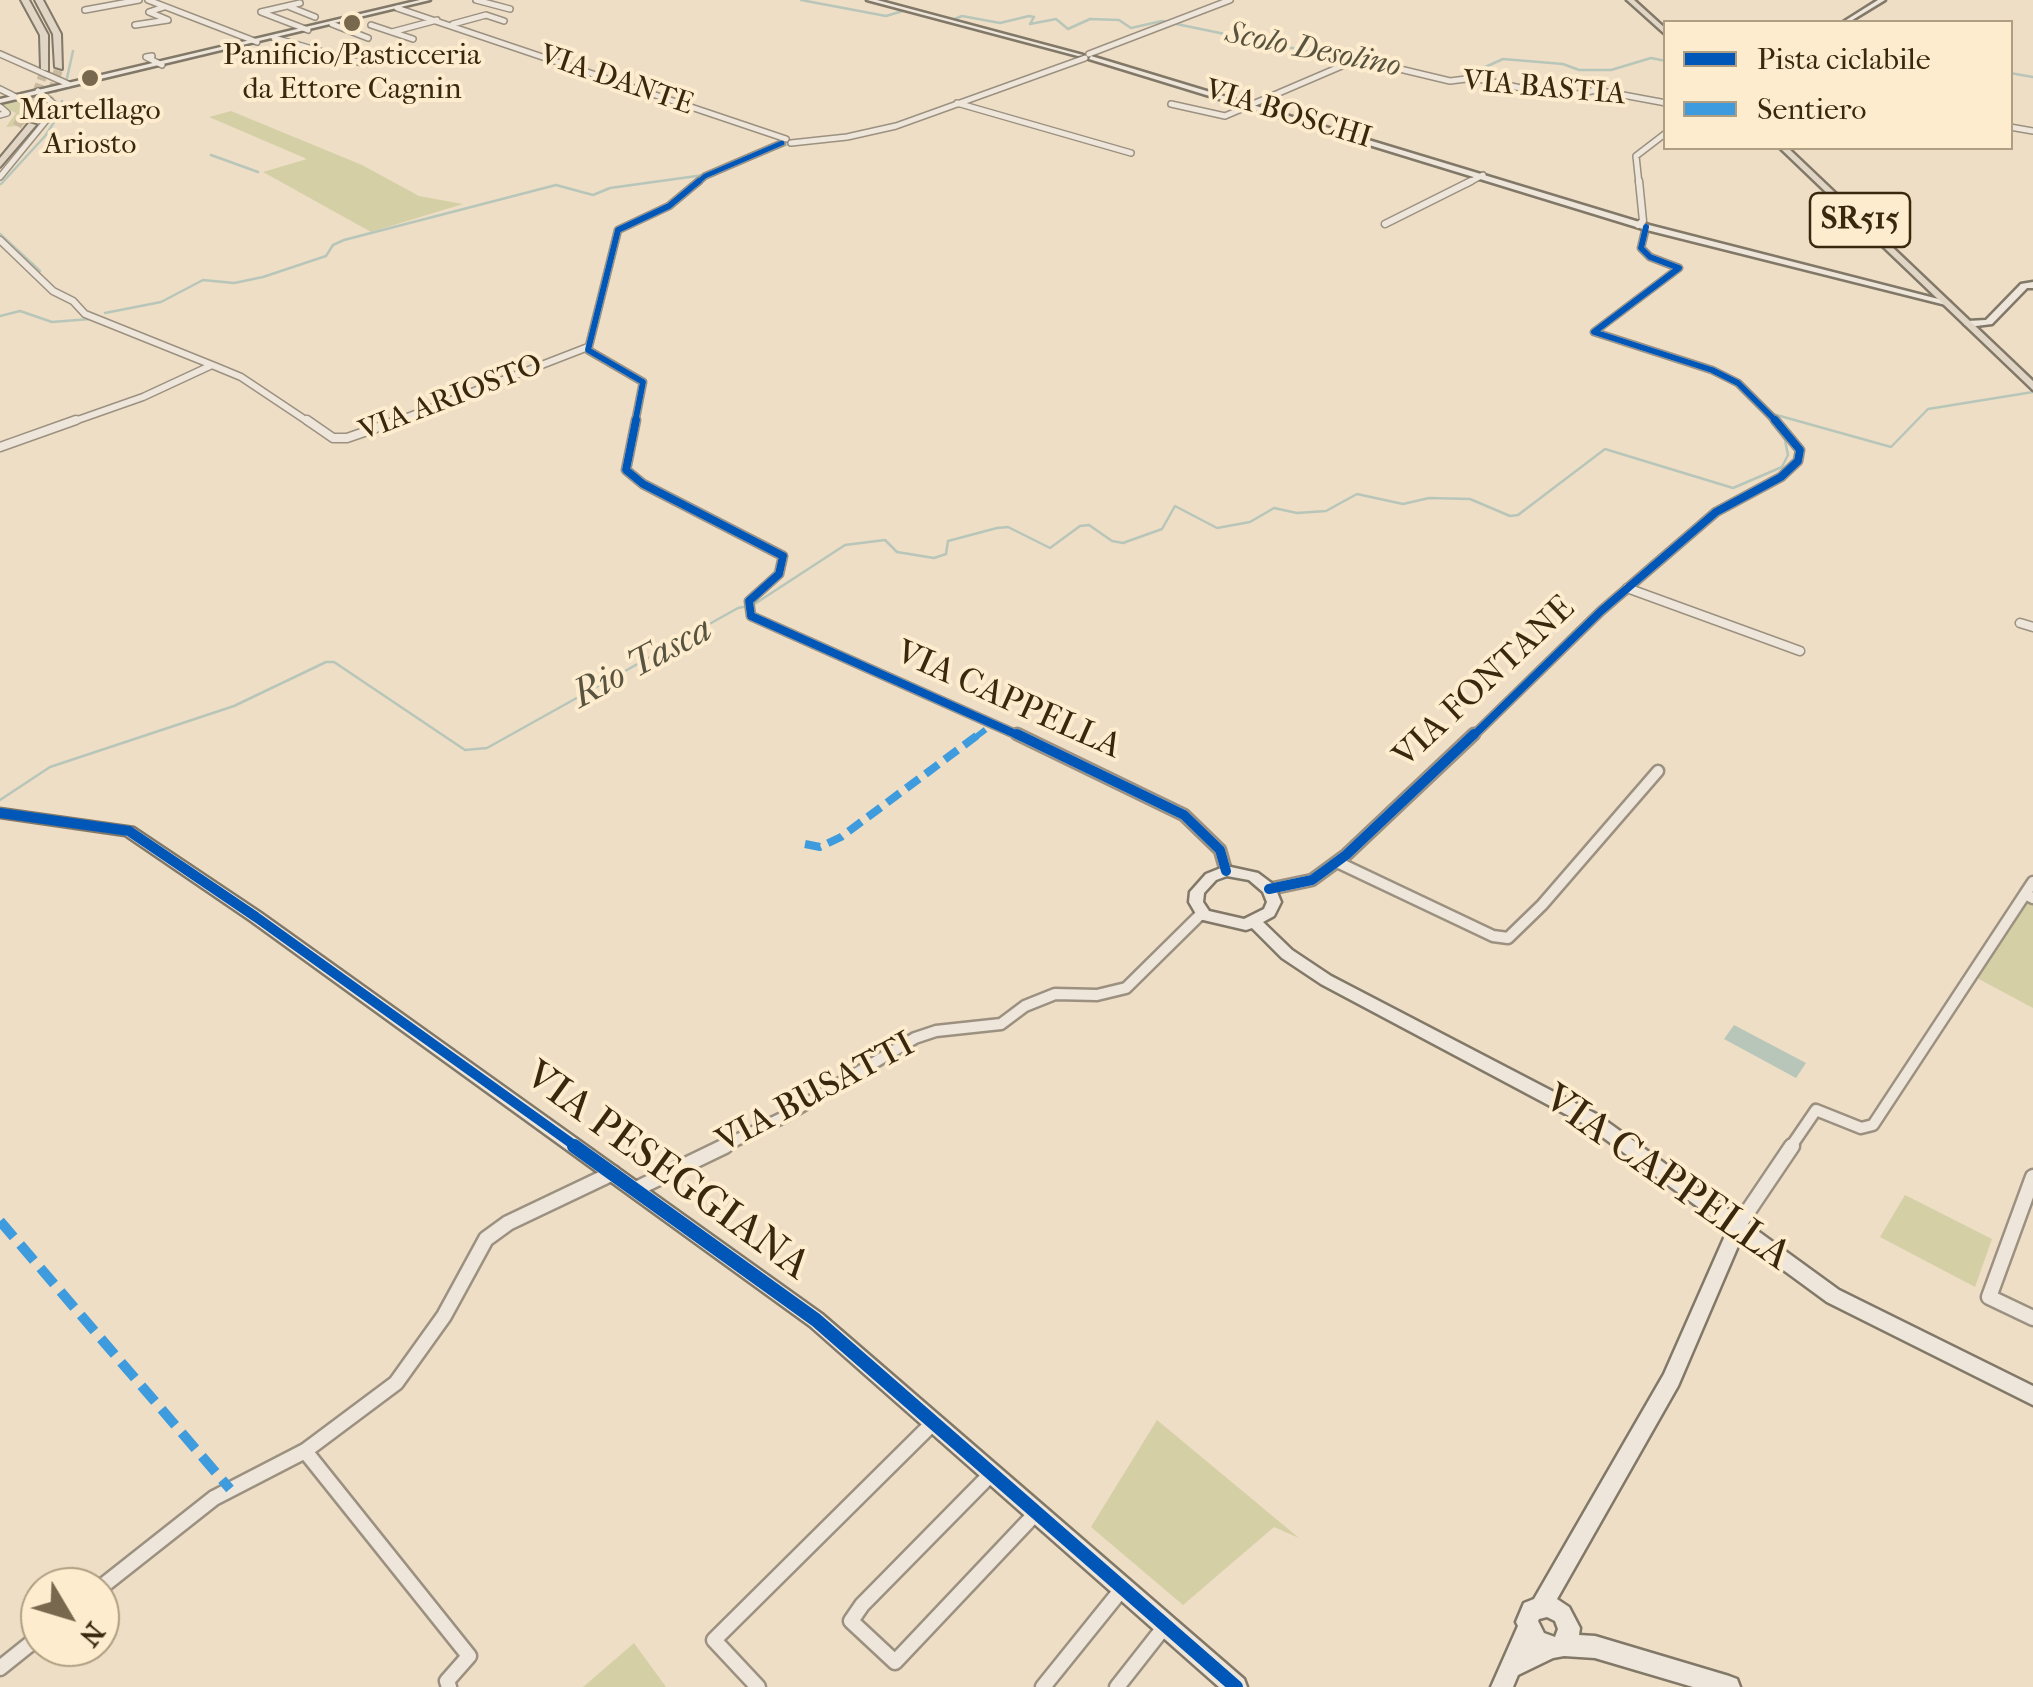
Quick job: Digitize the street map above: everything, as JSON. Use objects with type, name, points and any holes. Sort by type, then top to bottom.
[{"type":"highway","points":[[25,0],[44,35],[44,68]]},
{"type":"highway","points":[[39,0],[58,34],[59,67]]},
{"type":"highway","points":[[0,164],[32,125]]},
{"type":"highway","points":[[0,146],[16,126]]},
{"type":"main road","points":[[1630,0],[1663,30]]},
{"type":"main road","name":"SR515","points":[[1786,150],[1925,297],[1946,302],[2033,388]]},
{"type":"street","points":[[84,10],[139,0]]},
{"type":"street","points":[[148,0],[257,42]]},
{"type":"street","points":[[0,107],[16,97],[427,0]]},
{"type":"street","points":[[476,0],[510,9]]},
{"type":"street","name":"VIA BOSCHI","points":[[870,0],[1254,105],[1642,226],[1925,297],[1955,312]]},
{"type":"street","points":[[588,347],[618,230],[677,200],[706,176],[787,140],[876,132],[1230,0]]},
{"type":"street","points":[[1849,20],[1882,0]]},
{"type":"street","points":[[277,14],[297,2]]},
{"type":"street","points":[[256,3],[308,30]]},
{"type":"street","points":[[108,12],[125,8],[117,4]]},
{"type":"street","points":[[135,24],[166,21],[149,12],[165,7]]},
{"type":"street","points":[[277,14],[293,8],[315,17]]},
{"type":"street","name":"VIA DANTE","points":[[397,8],[787,140]]},
{"type":"street","points":[[277,14],[307,14]]},
{"type":"street","name":"VIA DANTE","points":[[452,24],[486,15],[504,21]]},
{"type":"street","points":[[392,32],[438,20]]},
{"type":"street","points":[[332,24],[368,38]]},
{"type":"street","points":[[371,25],[413,39]]},
{"type":"street","points":[[274,38],[362,63],[345,66]]},
{"type":"street","points":[[306,51],[319,48]]},
{"type":"street","points":[[0,54],[68,84]]},
{"type":"street","points":[[152,56],[146,58],[162,64]]},
{"type":"street","name":"VIA BASTIA","points":[[1171,104],[1220,116],[1358,59],[1450,82],[1474,78],[1562,97],[1596,90],[1663,102]]},
{"type":"street","points":[[0,89],[16,97]]},
{"type":"street","points":[[0,178],[49,118],[54,104],[38,92]]},
{"type":"street","points":[[956,102],[1131,152]]},
{"type":"street","points":[[1642,226],[1636,156],[1663,139]]},
{"type":"street","points":[[1385,224],[1483,175]]},
{"type":"street","name":"VIA FONTANE","points":[[1269,888],[1312,880],[1337,862],[1520,694],[1627,588],[1733,500],[1781,478],[1798,461],[1798,444],[1772,413],[1722,374],[1594,332],[1679,268],[1650,258],[1641,248],[1642,226]]},
{"type":"street","name":"VIA ARIOSTO","points":[[0,240],[53,291],[85,314],[241,377],[333,438],[347,438],[454,402],[588,347]]},
{"type":"street","points":[[1968,324],[1988,322],[2024,286],[2033,285]]},
{"type":"street","name":"VIA CAPPELLA","points":[[588,347],[598,358],[643,382],[626,470],[631,477],[772,547],[782,556],[779,574],[748,606],[754,618],[1095,769],[1184,814],[1220,850],[1226,871]]},
{"type":"street","points":[[0,447],[143,397],[212,365]]},
{"type":"street","points":[[1627,588],[1800,651]]},
{"type":"street","points":[[2020,623],[2033,626]]},
{"type":"street","points":[[1337,862],[1493,936],[1508,938],[1542,906],[1658,770]]},
{"type":"street","name":"VIA PESEGGIANA","points":[[0,813],[92,823],[141,836],[816,1320],[1236,1687]]},
{"type":"street","points":[[1226,871],[1252,876],[1269,888],[1274,902],[1269,912],[1254,922],[1236,925],[1202,913],[1196,902],[1198,892],[1212,877],[1226,871]]},
{"type":"street","points":[[1514,1666],[1557,1628],[1559,1580],[1671,1380],[1738,1226],[1816,1110],[1861,1128],[1873,1125],[1884,1113],[2029,896],[2033,882]]},
{"type":"street","name":"VIA BUSATTI","points":[[636,1189],[784,1117],[915,1038],[936,1031],[1001,1024],[1025,1006],[1054,994],[1097,994],[1126,988],[1202,913]]},
{"type":"street","name":"VIA CAPPELLA","points":[[1254,922],[1287,954],[1326,980],[1592,1120],[1833,1296],[2033,1396]]},
{"type":"street","points":[[120,1572],[214,1498],[305,1451],[396,1382],[444,1316],[486,1238],[508,1223],[613,1173]]},
{"type":"street","points":[[2033,1177],[1989,1297],[2033,1318]]},
{"type":"street","points":[[758,1687],[714,1640],[933,1423]]},
{"type":"street","points":[[305,1451],[469,1656],[447,1681],[449,1687]]},
{"type":"street","points":[[992,1474],[862,1605],[851,1621],[895,1662],[1036,1513]]},
{"type":"street","points":[[1043,1687],[1123,1588]]},
{"type":"street","points":[[1118,1687],[1166,1626]]},
{"type":"street","points":[[1502,1687],[1528,1630],[1537,1642],[1557,1628]]},
{"type":"street","points":[[1557,1628],[1595,1647],[1729,1687]]},
{"type":"street","points":[[0,1668],[20,1652]]},
{"type":"shaded area","points":[[38,95],[50,103],[41,124],[6,127],[16,113],[0,106],[0,102]]},
{"type":"shaded area","points":[[231,111],[362,165],[419,196],[463,204],[371,232],[263,172],[307,159],[209,117]]},
{"type":"shaded area","points":[[2027,896],[2033,899],[2033,1008],[1977,978]]},
{"type":"shaded area","points":[[1734,1025],[1806,1063],[1796,1078],[1724,1039]]},
{"type":"shaded area","points":[[1905,1195],[1992,1239],[1975,1287],[1880,1237]]},
{"type":"shaded area","points":[[1157,1420],[1299,1538],[1274,1527],[1183,1605],[1091,1527]]},
{"type":"shaded area","points":[[634,1643],[666,1687],[583,1687],[626,1650]]},
{"type":"waterway","name":"Scolo Desolino","points":[[801,0],[886,16],[906,10]]},
{"type":"waterway","name":"Scolo Desolino","points":[[952,20],[962,16],[1000,23],[1029,16],[1034,17],[1030,24],[1056,19],[1068,29],[1090,19],[1119,20],[1131,28],[1162,21],[1326,55],[1342,52],[1362,57]]},
{"type":"waterway","points":[[67,78],[73,51]]},
{"type":"waterway","name":"Scolo Desolino","points":[[1461,78],[1503,59],[1563,64],[1579,70],[1611,70],[1651,58],[1663,60]]},
{"type":"waterway","name":"Scolo Desolino","points":[[2013,74],[2033,77]]},
{"type":"waterway","points":[[1,184],[46,135],[61,111],[62,101]]},
{"type":"waterway","points":[[772,150],[788,144]]},
{"type":"waterway","points":[[211,155],[258,172]]},
{"type":"waterway","points":[[105,313],[161,302],[203,280],[234,283],[263,277],[326,256],[333,245],[344,240],[556,185],[593,195],[610,188],[704,175]]},
{"type":"waterway","points":[[0,234],[40,271]]},
{"type":"waterway","points":[[0,316],[20,311],[52,322],[90,319]]},
{"type":"waterway","name":"Rio Tasca","points":[[1773,414],[1891,447],[1928,409],[2033,392]]},
{"type":"waterway","name":"Rio Tasca","points":[[0,800],[50,767],[234,706],[326,662],[334,662],[465,750],[487,748],[738,608],[753,605],[845,545],[885,540],[897,552],[934,558],[946,554],[948,541],[997,528],[1008,527],[1050,548],[1080,526],[1089,525],[1112,541],[1123,543],[1162,529],[1175,506],[1217,528],[1250,522],[1274,508],[1297,513],[1326,511],[1357,494],[1403,504],[1429,498],[1470,499],[1510,516],[1518,515],[1605,449],[1733,488],[1782,467],[1788,455],[1785,440],[1766,415]]},
{"type":"tunnel","points":[[32,125],[52,93],[59,67]]},
{"type":"tunnel","points":[[17,126],[36,95],[45,69]]},
{"type":"marked path","points":[[805,844],[820,847],[841,837],[994,723]]},
{"type":"marked path","points":[[0,1221],[230,1489]]},
{"type":"cycle path","points":[[782,143],[705,176],[669,206],[618,230],[588,350],[643,382],[626,470],[643,484],[783,556],[779,574],[749,601],[751,616],[994,723],[1184,815],[1220,850],[1226,871]]},
{"type":"cycle path","points":[[1269,889],[1312,880],[1346,855],[1519,694],[1601,611],[1716,512],[1781,477],[1798,461],[1800,450],[1792,437],[1738,383],[1712,370],[1594,332],[1679,268],[1650,257],[1641,248],[1646,227]]},
{"type":"cycle path","points":[[0,813],[129,831],[256,917],[816,1320],[1236,1687]]},
{"type":"place","name":"Panificio/Pasticceria da Ettore Cagnin","points":[[352,23]]},
{"type":"place","name":"Martellago Ariosto","points":[[90,78]]}]
